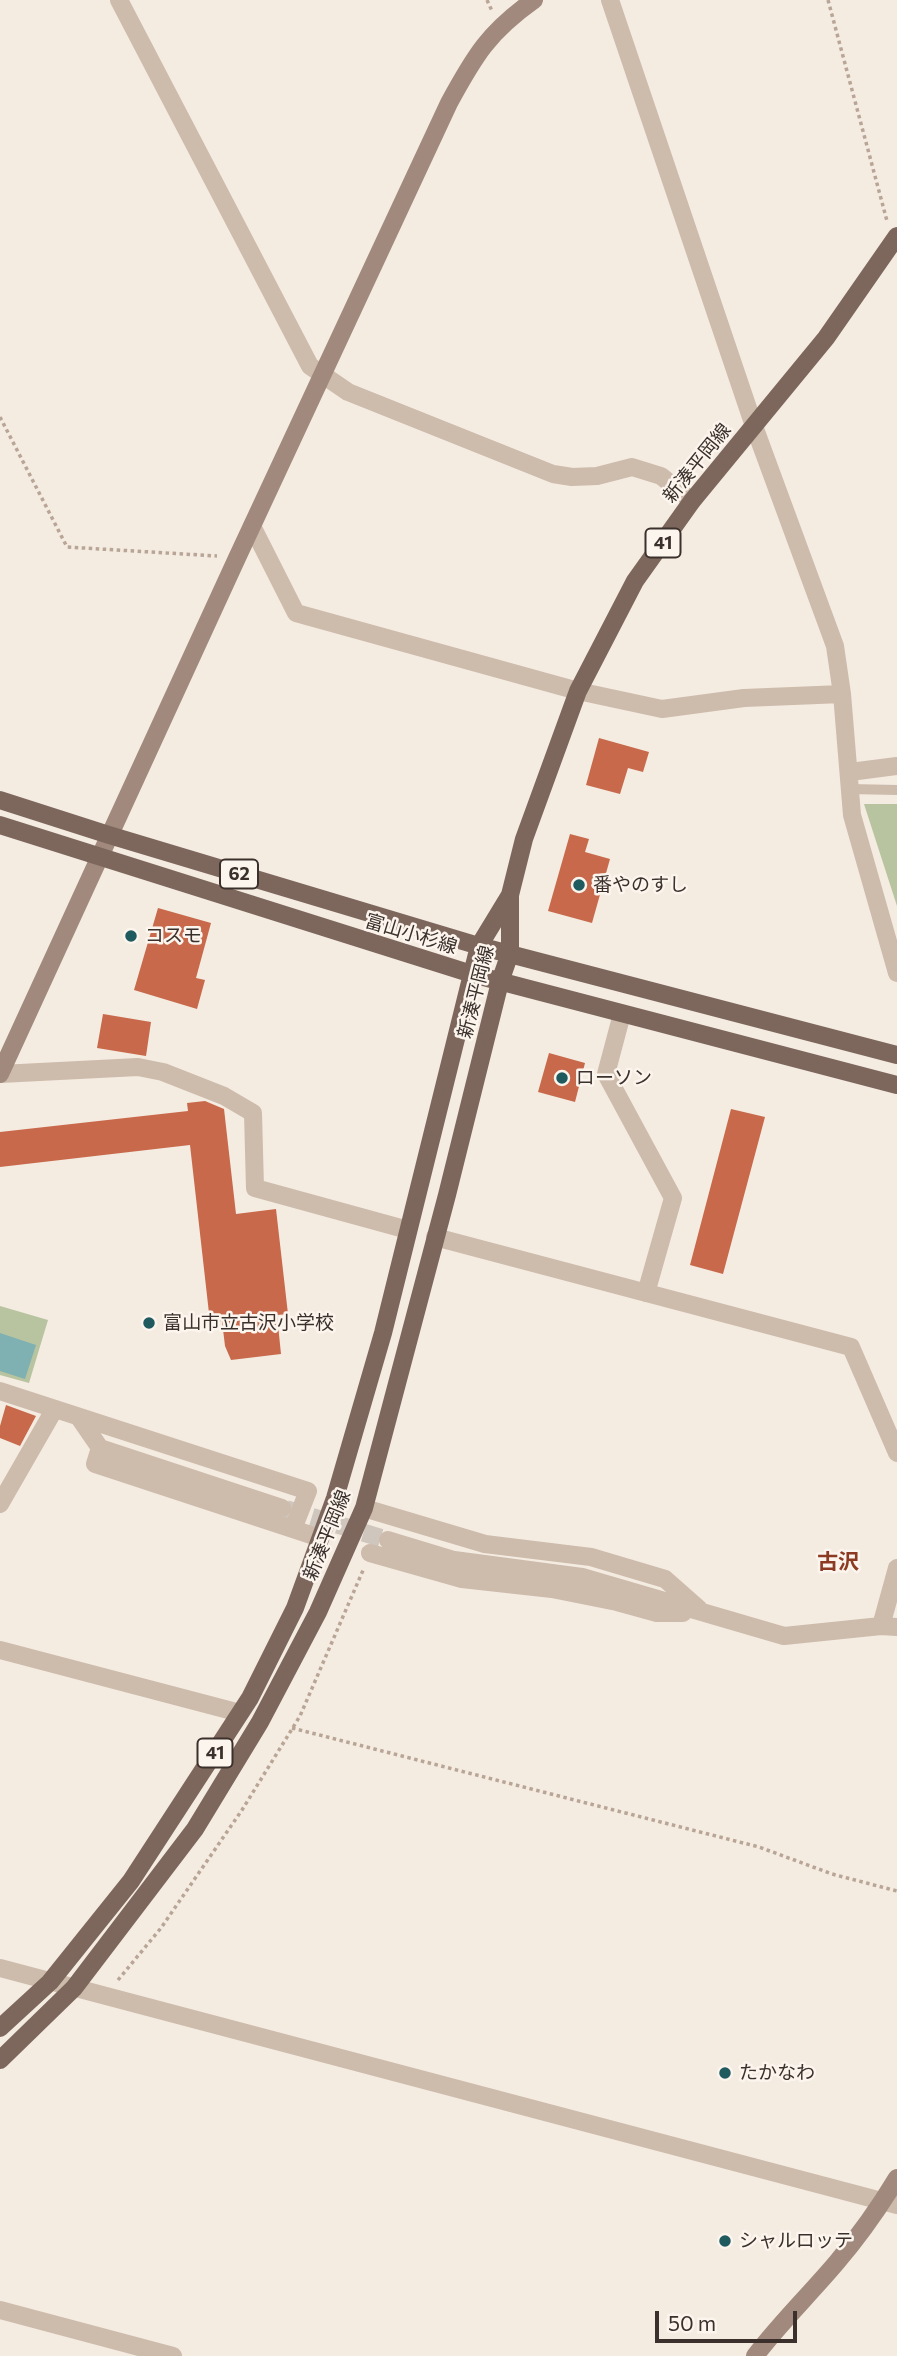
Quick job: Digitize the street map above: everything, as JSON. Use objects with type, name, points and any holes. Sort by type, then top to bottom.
[{"type":"main road","name":"新湊平岡線","points":[[0,2060],[74,1988],[195,1829],[260,1722],[318,1612],[364,1508],[500,982],[510,953],[510,895],[524,839],[578,691],[635,581],[692,501],[826,338],[895,239]]},
{"type":"main road","name":"富山小杉線","points":[[0,800],[480,946],[897,1055]]},
{"type":"main road","name":"富山小杉線","points":[[0,825],[472,974],[897,1085]]},
{"type":"main road","name":"新湊平岡線","points":[[0,2028],[50,1982],[131,1881],[250,1698],[295,1608],[335,1498],[383,1333],[480,946],[510,895]]},
{"type":"street","points":[[120,0],[310,366],[348,392],[553,474],[572,477],[597,476],[632,467],[661,476],[692,501]]},
{"type":"street","points":[[408,1230],[255,1188],[253,1113],[224,1096],[163,1072],[138,1067],[0,1074],[449,103],[471,62],[491,36],[534,0]]},
{"type":"street","points":[[610,0],[754,426],[835,646],[842,694],[852,815],[897,973]]},
{"type":"street","points":[[252,526],[296,613],[578,691],[662,709],[744,698],[842,694]]},
{"type":"street","points":[[849,781],[897,766]]},
{"type":"street","points":[[622,1014],[606,1074],[673,1198],[646,1293]]},
{"type":"street","points":[[435,1237],[851,1347],[897,1453]]},
{"type":"street","points":[[0,1391],[308,1491],[293,1529]]},
{"type":"street","points":[[0,1504],[54,1410]]},
{"type":"street","points":[[80,1419],[100,1448],[282,1508]]},
{"type":"street","points":[[100,1448],[95,1464],[320,1538]]},
{"type":"street","points":[[364,1508],[485,1544],[591,1556],[665,1579],[704,1614]]},
{"type":"street","points":[[387,1540],[454,1560],[582,1577],[784,1636],[889,1627],[897,1568]]},
{"type":"street","points":[[370,1553],[462,1578],[552,1589],[656,1613],[704,1614]]},
{"type":"street","points":[[0,1650],[240,1713]]},
{"type":"street","points":[[0,1968],[890,2204]]},
{"type":"street","points":[[755,2356],[779,2325],[890,2204],[897,2178]]},
{"type":"street","points":[[0,2310],[173,2356]]},
{"type":"lane","points":[[849,781],[897,790]]},
{"type":"path","points":[[828,0],[895,239]]},
{"type":"path","points":[[0,417],[67,547],[237,558]]},
{"type":"path","points":[[105,1996],[161,1928],[242,1810],[300,1716],[370,1553]]},
{"type":"path","points":[[292,1728],[759,1847],[832,1874],[897,1891]]},
{"type":"green space","points":[[864,804],[897,804],[897,906]]},
{"type":"green space","points":[[0,1306],[48,1320],[29,1383],[0,1375]]},
{"type":"water","points":[[0,1333],[36,1345],[25,1379],[0,1371]]},
{"type":"building","points":[[599,738],[649,752],[643,772],[628,768],[620,794],[586,785]]},
{"type":"building","points":[[570,834],[589,839],[585,852],[610,859],[592,923],[548,911]]},
{"type":"building","points":[[158,908],[211,923],[196,978],[205,980],[197,1009],[134,990]]},
{"type":"building","points":[[103,1014],[151,1022],[146,1056],[97,1048]]},
{"type":"building","name":"ローソン","points":[[549,1053],[585,1063],[575,1102],[538,1092]]},
{"type":"building","points":[[205,1101],[224,1109],[236,1214],[276,1209],[288,1314],[277,1315],[281,1354],[231,1360],[225,1346],[222,1321],[210,1322],[190,1145],[0,1167],[0,1132],[188,1111],[187,1103]]},
{"type":"building","points":[[731,1109],[765,1117],[723,1274],[690,1265]]},
{"type":"building","points":[[6,1405],[36,1416],[20,1446],[0,1438],[0,1426]]},
{"type":"tunnel","points":[[286,1509],[388,1540]]},
{"type":"place","name":"番やのすし","points":[[579,885]]},
{"type":"place","name":"コスモ","points":[[131,936]]},
{"type":"place","name":"ローソン","points":[[562,1078]]},
{"type":"place","name":"富山市立古沢小学校","points":[[149,1323]]},
{"type":"place","name":"たかなわ","points":[[725,2073]]},
{"type":"place","name":"シャルロッテ","points":[[725,2241]]},
{"type":"district","name":"古沢","points":[[838,1562]]}]
